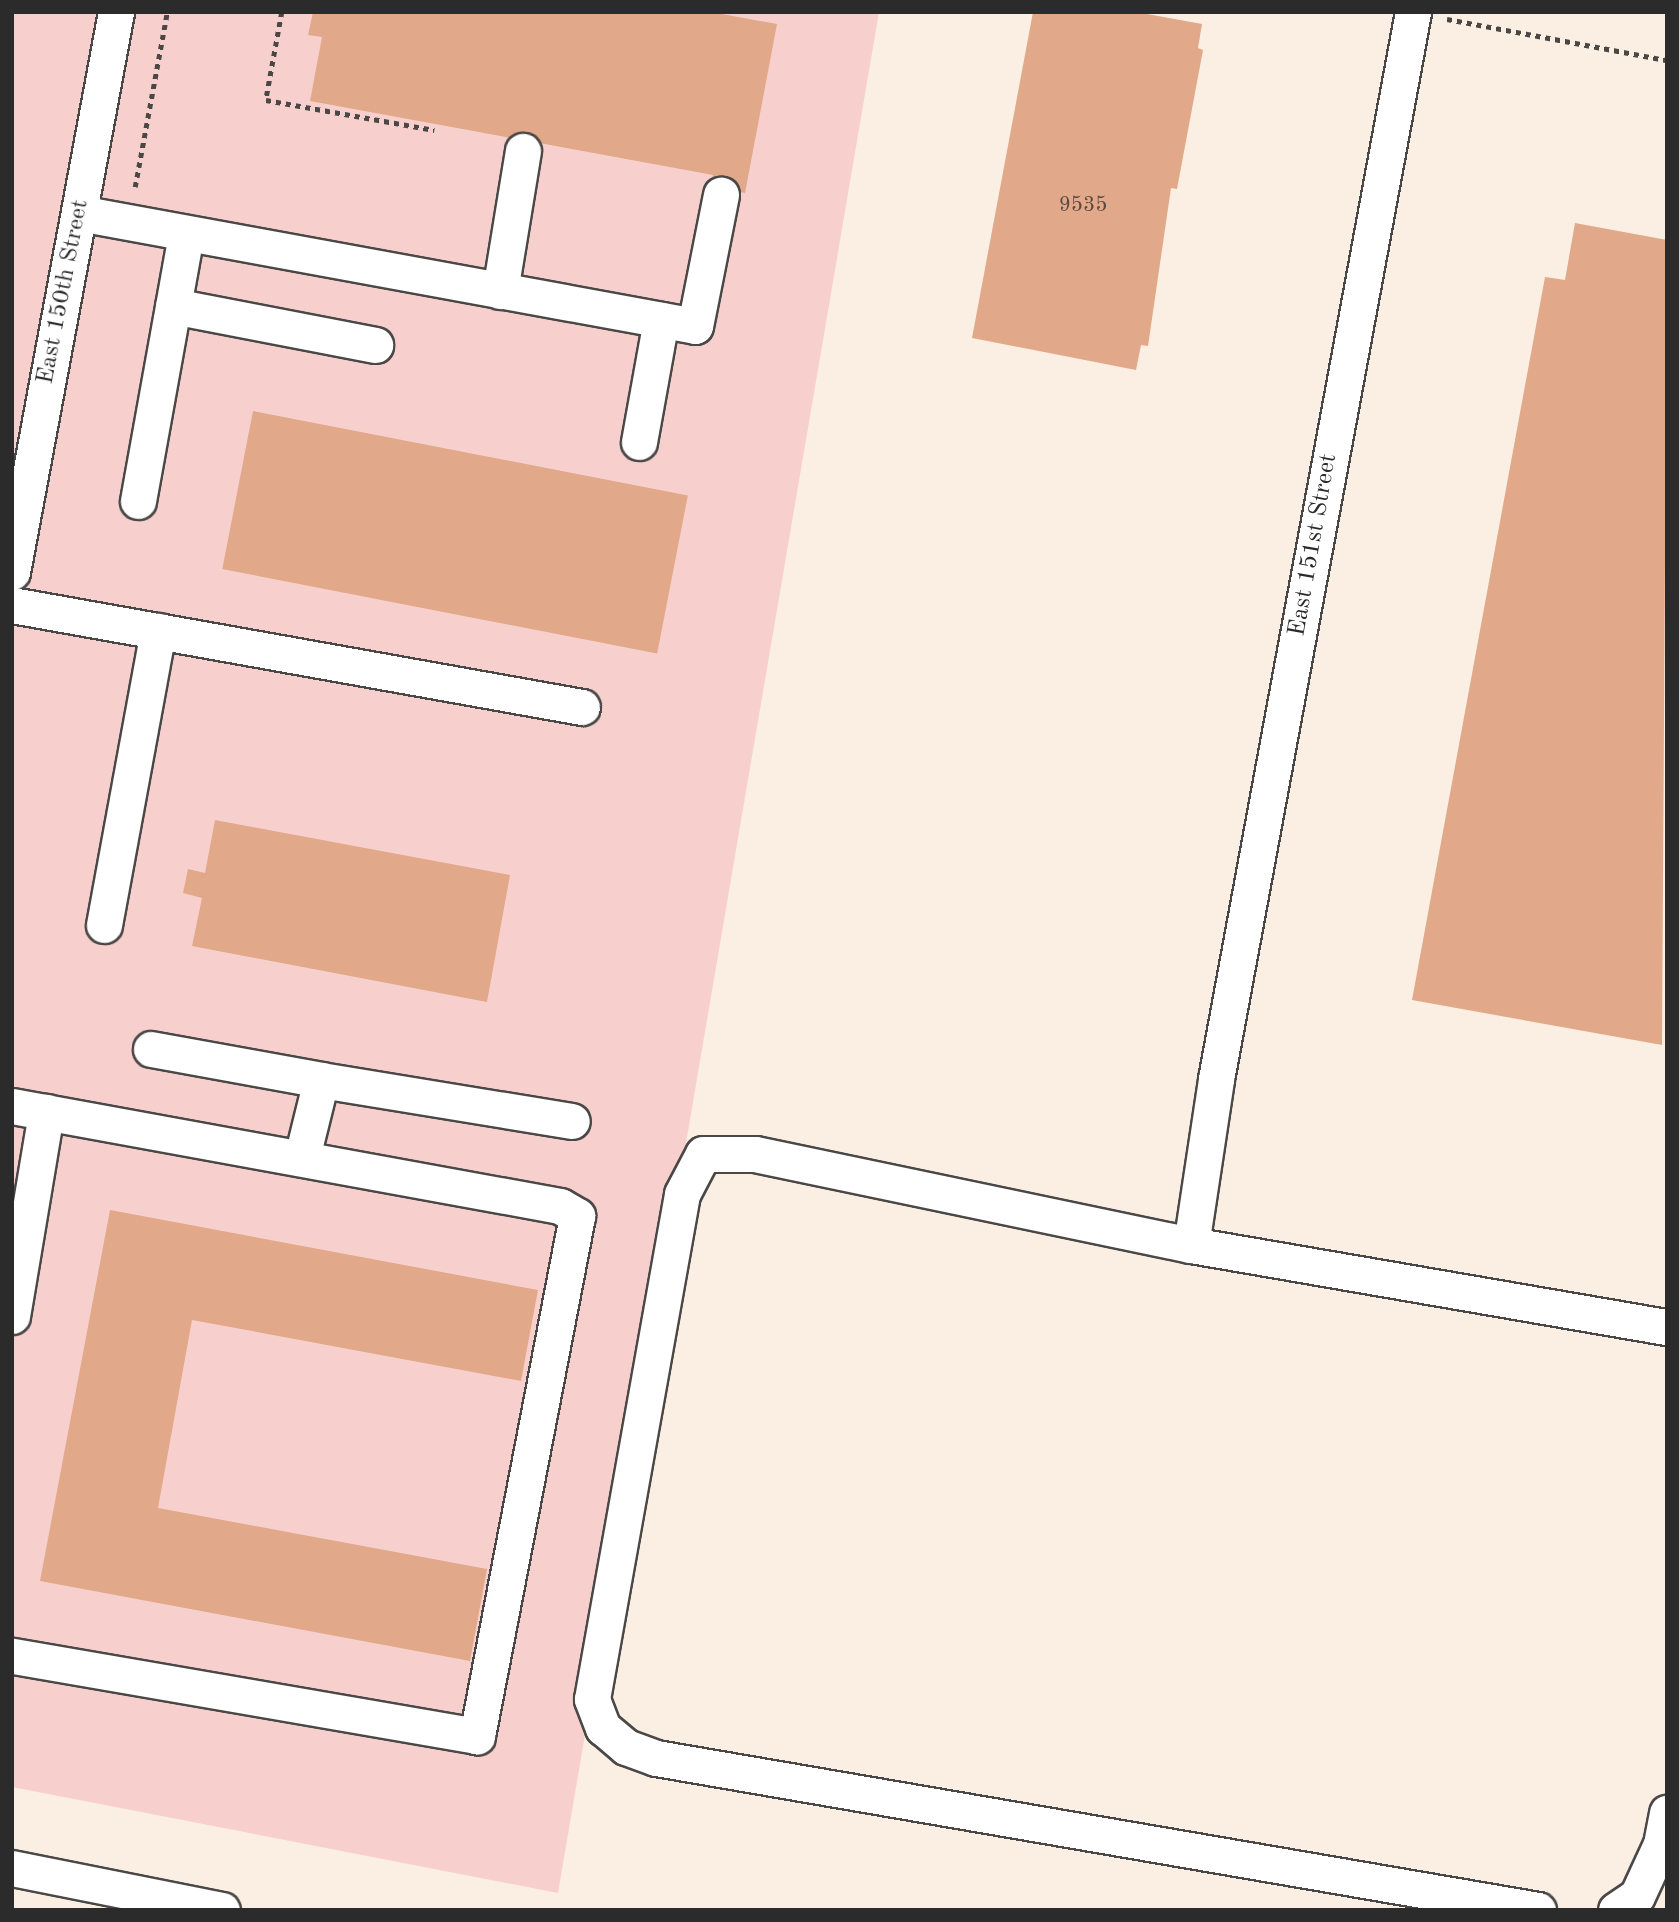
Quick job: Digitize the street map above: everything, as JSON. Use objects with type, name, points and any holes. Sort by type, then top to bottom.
[{"type":"street","name":"East 150th Street","points":[[12,572],[116,12]]},
{"type":"street","name":"East 151st Street","points":[[1191,1245],[1216,1079],[1427,15]]},
{"type":"street","points":[[500,291],[523,151]]},
{"type":"street","points":[[79,213],[695,326],[721,195]]},
{"type":"street","points":[[138,501],[186,233]]},
{"type":"street","points":[[173,306],[375,345]]},
{"type":"street","points":[[639,442],[661,320]]},
{"type":"street","points":[[12,605],[582,707]]},
{"type":"street","points":[[104,925],[158,631]]},
{"type":"street","points":[[151,1049],[572,1121]]},
{"type":"street","points":[[302,1157],[321,1080]]},
{"type":"street","points":[[12,1106],[560,1206],[577,1216],[477,1736],[12,1656]]},
{"type":"street","points":[[12,1316],[46,1112]]},
{"type":"street","points":[[1538,1910],[656,1758],[626,1747],[603,1727],[592,1699],[682,1194],[703,1154],[755,1154],[1191,1245],[1667,1327]]},
{"type":"street","points":[[1616,1910],[1637,1896],[1661,1844],[1667,1813]]},
{"type":"street","points":[[12,1868],[222,1910]]},
{"type":"path","points":[[128,222],[167,12]]},
{"type":"path","points":[[282,12],[267,100],[434,130]]},
{"type":"path","points":[[1427,15],[1667,60]]},
{"type":"shaded area","points":[[12,12],[879,12],[558,1893],[12,1787]]},
{"type":"building","points":[[313,12],[711,12],[777,24],[745,193],[711,186],[713,175],[310,101],[322,37],[308,35]]},
{"type":"building","points":[[1033,12],[1136,12],[1202,24],[1198,48],[1203,50],[1177,189],[1171,188],[1148,346],[1141,345],[1136,370],[972,338]]},
{"type":"building","points":[[1575,223],[1667,240],[1662,1045],[1412,1000],[1545,277],[1565,280]]},
{"type":"building","points":[[253,411],[688,496],[657,654],[222,569]]},
{"type":"building","points":[[215,820],[510,875],[487,1002],[192,946],[202,898],[183,893],[188,869],[205,873]]},
{"type":"building","points":[[110,1210],[538,1290],[521,1381],[192,1320],[158,1508],[487,1569],[470,1661],[40,1581]]}]
